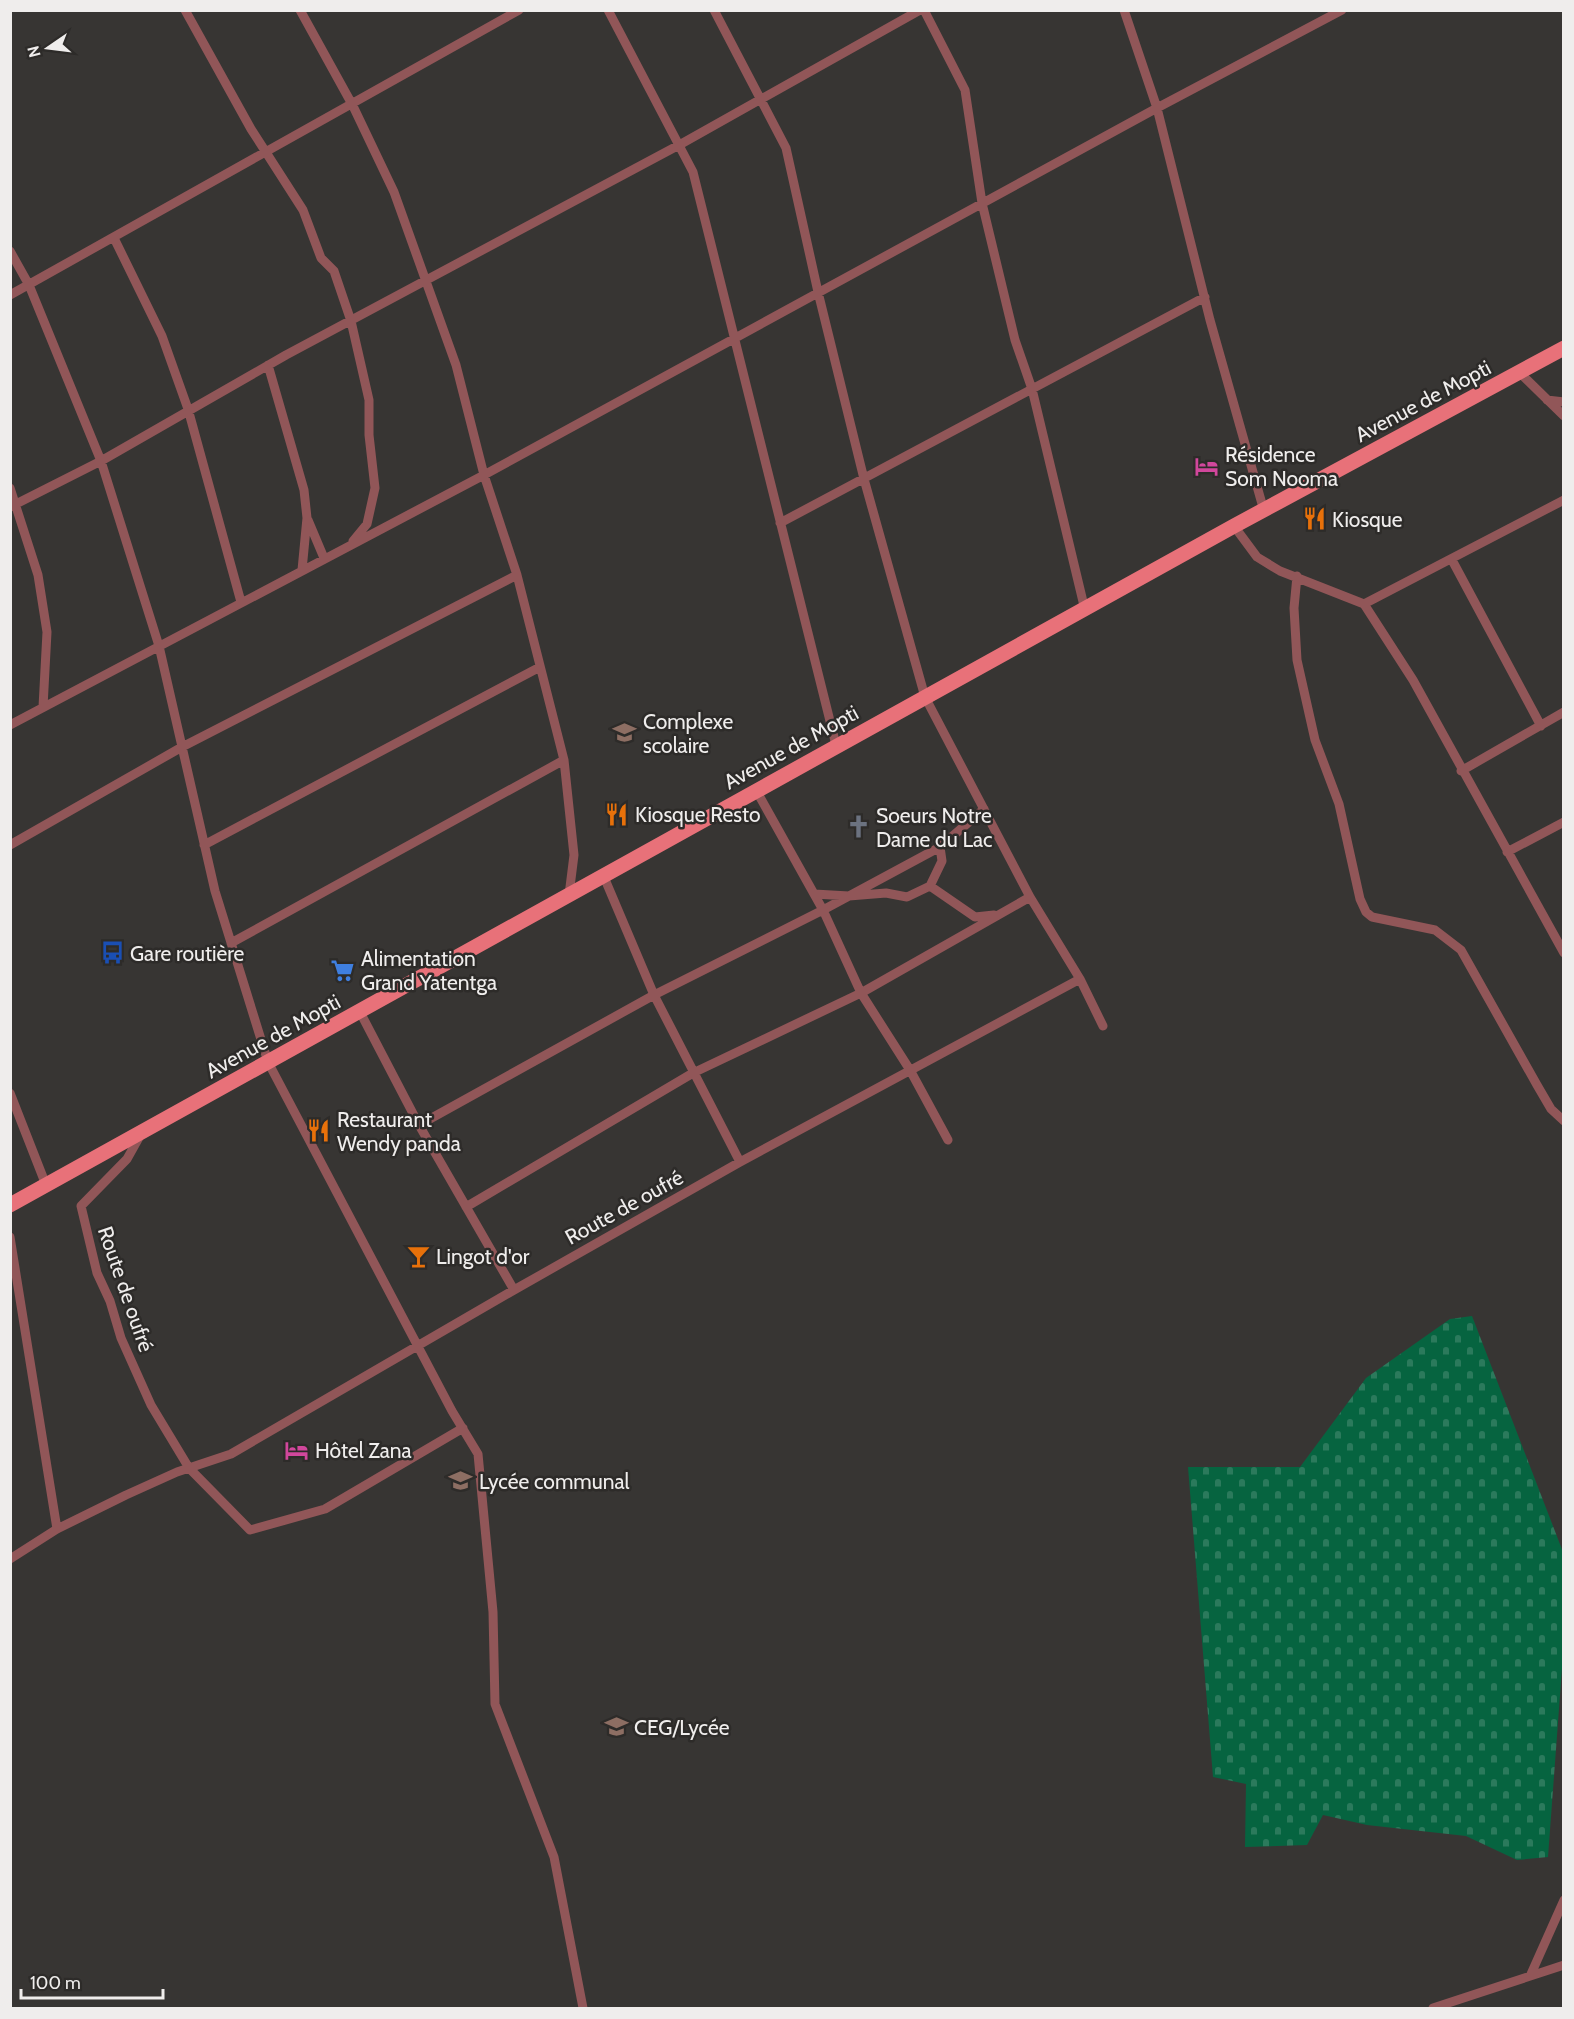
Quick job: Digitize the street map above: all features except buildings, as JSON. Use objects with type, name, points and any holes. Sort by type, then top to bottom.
[{"type":"main road","name":"Avenue de Mopti","points":[[10,1205],[836,745],[1563,348]]},
{"type":"street","points":[[185,10],[267,153],[303,210],[321,258],[334,270],[359,345],[369,399],[369,435],[375,488],[367,524],[350,545]]},
{"type":"street","points":[[300,10],[353,106],[394,192],[456,364],[484,475],[517,575],[564,760],[574,855],[568,895]]},
{"type":"street","points":[[10,296],[353,106],[519,10]]},
{"type":"street","points":[[608,10],[681,144],[693,172],[836,745]]},
{"type":"street","points":[[714,10],[786,148],[818,292],[864,479],[925,697],[1030,897],[1080,979],[1103,1026]]},
{"type":"street","points":[[13,505],[101,461],[268,365],[681,144],[922,10],[965,90],[982,202],[1015,340],[1032,389],[1085,609]]},
{"type":"street","points":[[1124,10],[1157,108],[1205,297],[1264,511]]},
{"type":"street","points":[[10,725],[484,475],[982,202],[1342,10]]},
{"type":"street","points":[[114,238],[162,336],[188,409],[241,602]]},
{"type":"street","points":[[10,251],[29,285],[101,461],[159,646],[204,845],[231,943],[268,1062],[418,1346],[478,1454],[493,1612],[495,1704],[554,1857],[583,2008]]},
{"type":"street","points":[[780,524],[1205,297]]},
{"type":"street","points":[[268,365],[304,490],[307,518],[302,570]]},
{"type":"street","points":[[1519,372],[1563,416]]},
{"type":"street","points":[[1547,400],[1563,402]]},
{"type":"street","points":[[10,488],[13,505],[38,575],[47,633],[43,707]]},
{"type":"street","points":[[1364,604],[1563,500]]},
{"type":"street","points":[[307,518],[324,558]]},
{"type":"street","points":[[1234,526],[1257,557],[1280,571],[1364,604],[1413,680],[1461,771],[1563,952]]},
{"type":"street","points":[[1452,560],[1541,726]]},
{"type":"street","points":[[10,845],[182,747],[517,575]]},
{"type":"street","points":[[1297,576],[1294,608],[1297,660],[1315,740],[1339,804],[1360,899],[1366,912],[1372,917],[1435,930],[1461,950],[1551,1109],[1563,1121]]},
{"type":"street","points":[[204,845],[540,667]]},
{"type":"street","points":[[1461,771],[1563,712]]},
{"type":"street","points":[[231,943],[564,760]]},
{"type":"street","points":[[756,790],[823,910],[861,993],[910,1070],[948,1140]]},
{"type":"street","points":[[419,1125],[654,995],[823,910],[939,847],[984,809]]},
{"type":"street","points":[[1507,852],[1563,822]]},
{"type":"street","points":[[814,894],[849,896],[886,893],[907,897],[930,886],[942,861],[939,847]]},
{"type":"street","points":[[604,876],[654,995],[740,1162]]},
{"type":"street","points":[[930,886],[975,917],[999,915]]},
{"type":"street","points":[[466,1207],[693,1073],[861,993],[1030,897]]},
{"type":"street","points":[[1553,935],[1563,929]]},
{"type":"street","name":"Route de oufré","points":[[10,1559],[57,1529],[189,1468],[231,1454],[740,1162],[1080,979]]},
{"type":"street","points":[[360,1012],[419,1125],[514,1290]]},
{"type":"street","points":[[10,1093],[46,1185]]},
{"type":"street","name":"Route de oufré","points":[[142,1132],[128,1159],[81,1206],[97,1273],[110,1301],[121,1338],[151,1405],[189,1468],[250,1530],[325,1509],[463,1428]]},
{"type":"street","points":[[10,1237],[57,1529]]},
{"type":"street","points":[[1531,1974],[1563,1900]]},
{"type":"street","points":[[1433,2008],[1563,1965]]},
{"type":"green space","points":[[1472,1316],[1563,1552],[1563,1655],[1548,1857],[1517,1860],[1466,1836],[1367,1825],[1323,1815],[1307,1845],[1245,1847],[1246,1784],[1213,1777],[1188,1467],[1300,1467],[1366,1378],[1450,1319]]},
{"type":"place","name":"Résidence Som Nooma","points":[[1207,466]]},
{"type":"place","name":"Kiosque","points":[[1314,519]]},
{"type":"place","name":"Complexe scolaire","points":[[625,733]]},
{"type":"place","name":"Kiosque Resto","points":[[617,814]]},
{"type":"place","name":"Soeurs Notre Dame du Lac","points":[[858,827]]},
{"type":"place","name":"Gare routière","points":[[112,953]]},
{"type":"place","name":"Alimentation Grand Yatentga","points":[[343,970]]},
{"type":"place","name":"Restaurant Wendy panda","points":[[319,1131]]},
{"type":"place","name":"Lingot d'or","points":[[418,1256]]},
{"type":"place","name":"Hôtel Zana","points":[[297,1450]]},
{"type":"place","name":"Lycée communal","points":[[461,1481]]},
{"type":"place","name":"CEG/Lycée","points":[[616,1727]]}]
